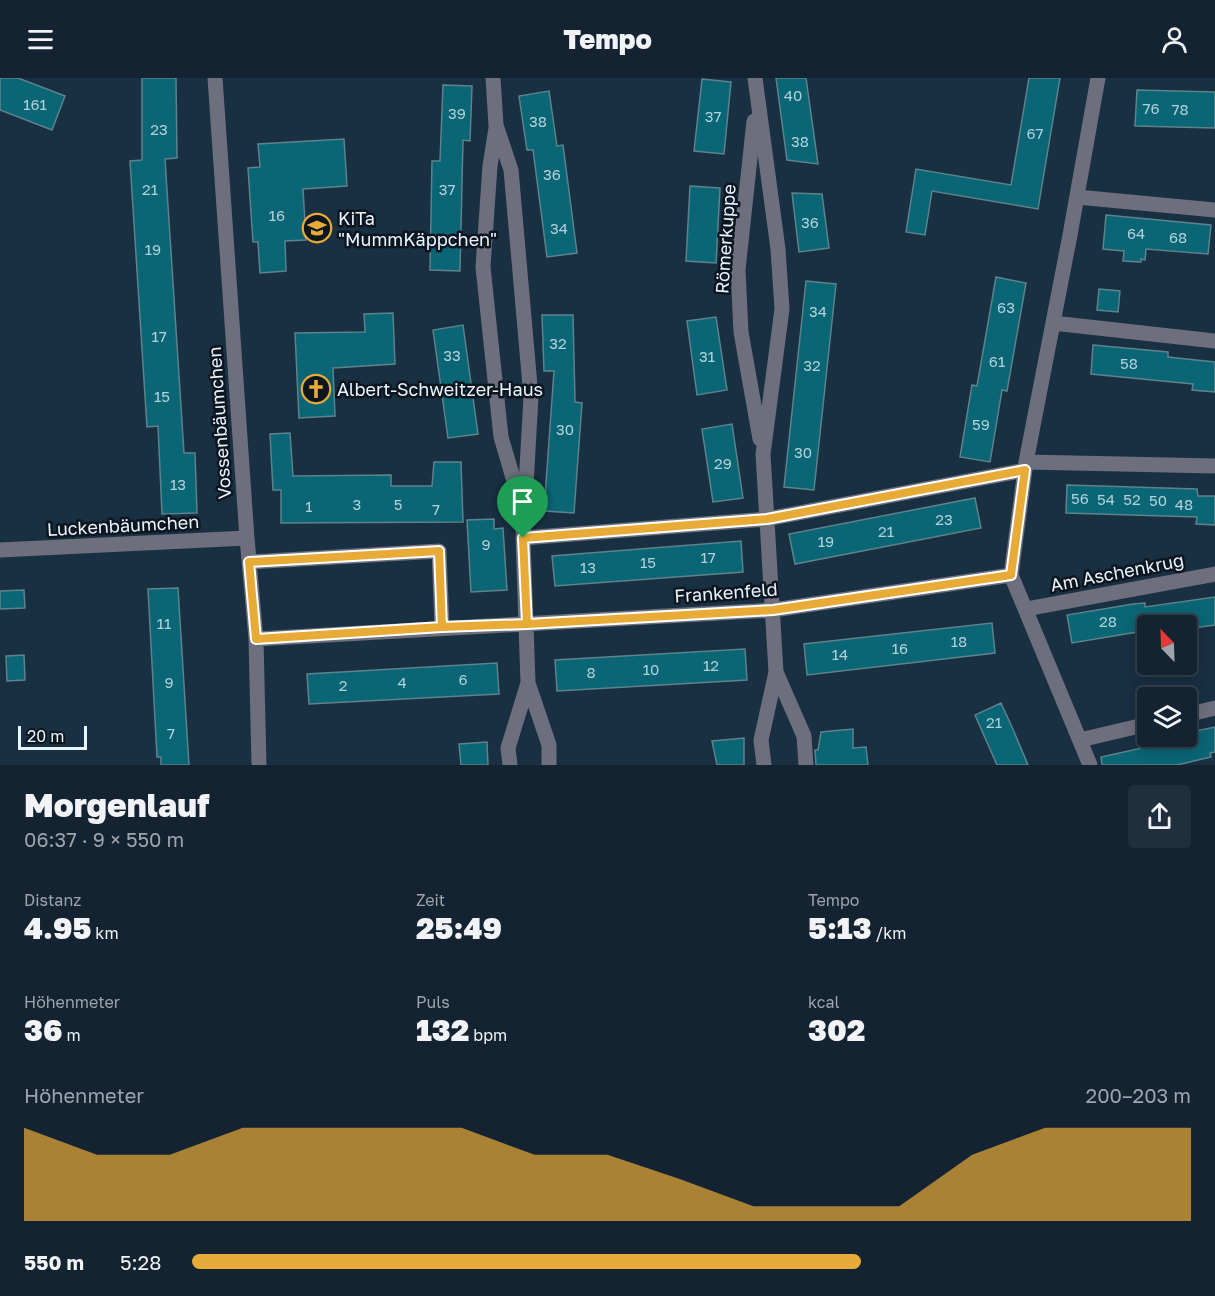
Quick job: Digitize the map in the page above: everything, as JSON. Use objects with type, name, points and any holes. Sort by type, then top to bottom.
[{"type":"street","name":"Vossenbäumchen","points":[[215,78],[256,639],[259,765]]},
{"type":"street","points":[[493,78],[496,125],[490,166],[483,267],[501,437],[524,516]]},
{"type":"street","name":"Römerkuppe","points":[[755,78],[778,249],[782,309],[763,454]]},
{"type":"street","points":[[1090,765],[1011,575],[1026,466],[1098,78]]},
{"type":"street","name":"Römerkuppe","points":[[757,97],[738,270],[741,332],[763,454],[773,610],[776,672],[761,740],[764,765]]},
{"type":"street","points":[[496,125],[511,170],[531,396],[523,538],[528,683],[549,745],[549,765]]},
{"type":"street","points":[[1077,197],[1215,210]]},
{"type":"street","points":[[1053,323],[1215,341]]},
{"type":"street","points":[[523,538],[767,519],[1026,466],[1215,466]]},
{"type":"street","name":"Luckenbäumchen","points":[[0,550],[247,538]]},
{"type":"street","points":[[249,562],[439,551],[442,627]]},
{"type":"street","name":"Am Aschenkrug","points":[[1026,609],[1215,574]]},
{"type":"street","name":"Frankenfeld","points":[[256,639],[773,610],[1011,575]]},
{"type":"street","name":"Römerkuppe","points":[[776,672],[804,736],[806,765]]},
{"type":"street","points":[[510,765],[508,748],[528,683]]},
{"type":"street","points":[[1197,712],[1215,708]]},
{"type":"street","points":[[1080,740],[1137,727]]},
{"type":"building","points":[[0,78],[18,78],[65,96],[52,130],[0,110]]},
{"type":"building","points":[[142,78],[176,78],[177,158],[165,159],[184,453],[195,453],[197,513],[162,514],[158,426],[147,427],[130,161],[142,160]]},
{"type":"building","points":[[776,78],[806,78],[818,164],[787,160]]},
{"type":"building","points":[[1029,78],[1060,78],[1038,209],[932,191],[925,235],[906,232],[916,169],[1011,185]]},
{"type":"building","points":[[702,79],[731,82],[724,154],[694,151]]},
{"type":"building","points":[[443,85],[472,86],[470,141],[463,140],[460,271],[430,270],[432,161],[440,161]]},
{"type":"building","points":[[1137,90],[1215,92],[1215,128],[1135,126]]},
{"type":"building","points":[[549,91],[557,146],[563,145],[577,253],[547,257],[533,150],[527,150],[519,96]]},
{"type":"building","points":[[344,139],[347,186],[303,189],[306,240],[285,241],[286,271],[260,273],[258,242],[253,242],[248,168],[260,167],[258,144]]},
{"type":"building","points":[[690,186],[720,188],[716,263],[686,261]]},
{"type":"building","points":[[792,193],[822,194],[829,248],[799,252]]},
{"type":"building","points":[[1106,215],[1211,225],[1208,254],[1146,249],[1145,260],[1141,259],[1141,262],[1123,261],[1124,251],[1103,249]]},
{"type":"building","points":[[996,277],[1026,283],[1007,391],[1002,390],[990,462],[960,457],[972,385],[977,386]]},
{"type":"building","points":[[806,281],[836,284],[814,490],[784,487]]},
{"type":"building","points":[[1099,289],[1120,291],[1118,312],[1097,310]]},
{"type":"building","points":[[393,313],[395,364],[333,368],[335,416],[299,418],[295,333],[365,332],[364,314]]},
{"type":"building","points":[[542,315],[573,315],[575,402],[582,403],[574,513],[544,511],[554,371],[544,371]]},
{"type":"building","points":[[716,317],[727,390],[697,395],[687,321]]},
{"type":"building","points":[[463,325],[478,434],[448,438],[433,330]]},
{"type":"building","points":[[1093,345],[1168,352],[1168,357],[1215,362],[1215,392],[1192,390],[1193,384],[1091,374]]},
{"type":"building","points":[[732,424],[743,498],[713,502],[702,429]]},
{"type":"building","points":[[290,433],[293,476],[391,475],[391,486],[432,486],[434,462],[461,462],[463,522],[281,523],[281,490],[273,490],[270,434]]},
{"type":"building","points":[[1067,485],[1197,489],[1198,496],[1215,496],[1215,525],[1196,524],[1197,517],[1066,513]]},
{"type":"building","points":[[975,498],[981,528],[795,564],[789,534]]},
{"type":"building","points":[[494,519],[494,529],[503,528],[507,590],[471,592],[467,520]]},
{"type":"building","points":[[741,541],[743,572],[555,586],[552,556]]},
{"type":"building","points":[[178,588],[189,765],[161,765],[161,757],[157,757],[148,589]]},
{"type":"building","points":[[24,590],[25,608],[0,609],[0,591]]},
{"type":"building","points":[[1215,597],[1215,625],[1197,627],[1197,615],[1137,615],[1137,632],[1072,643],[1067,615],[1133,604],[1145,603],[1145,607]]},
{"type":"building","points":[[992,623],[995,653],[807,675],[804,644]]},
{"type":"building","points":[[745,649],[747,680],[557,691],[555,660]]},
{"type":"building","points":[[24,655],[25,680],[7,681],[6,656]]},
{"type":"building","points":[[497,663],[499,694],[309,704],[307,674]]},
{"type":"building","points":[[1001,703],[1028,765],[997,765],[975,715]]},
{"type":"building","points":[[1215,727],[1215,752],[1210,753],[1211,757],[1177,765],[1102,765],[1101,757],[1142,747],[1197,747],[1197,731]]},
{"type":"building","points":[[853,729],[853,748],[866,747],[868,765],[816,765],[815,750],[818,750],[821,732]]},
{"type":"building","points":[[744,738],[744,765],[717,765],[712,741]]},
{"type":"building","points":[[487,742],[488,765],[461,765],[459,744]]},
{"type":"place","name":"KiTa \"MummKäppchen\"","points":[[317,228]]},
{"type":"place","name":"Albert-Schweitzer-Haus","points":[[316,389]]},
{"type":"route","points":[[523,538],[527,624],[256,639],[249,562],[439,551],[442,627],[527,624],[773,610],[1011,575],[1025,470],[767,519],[523,538]]}]
